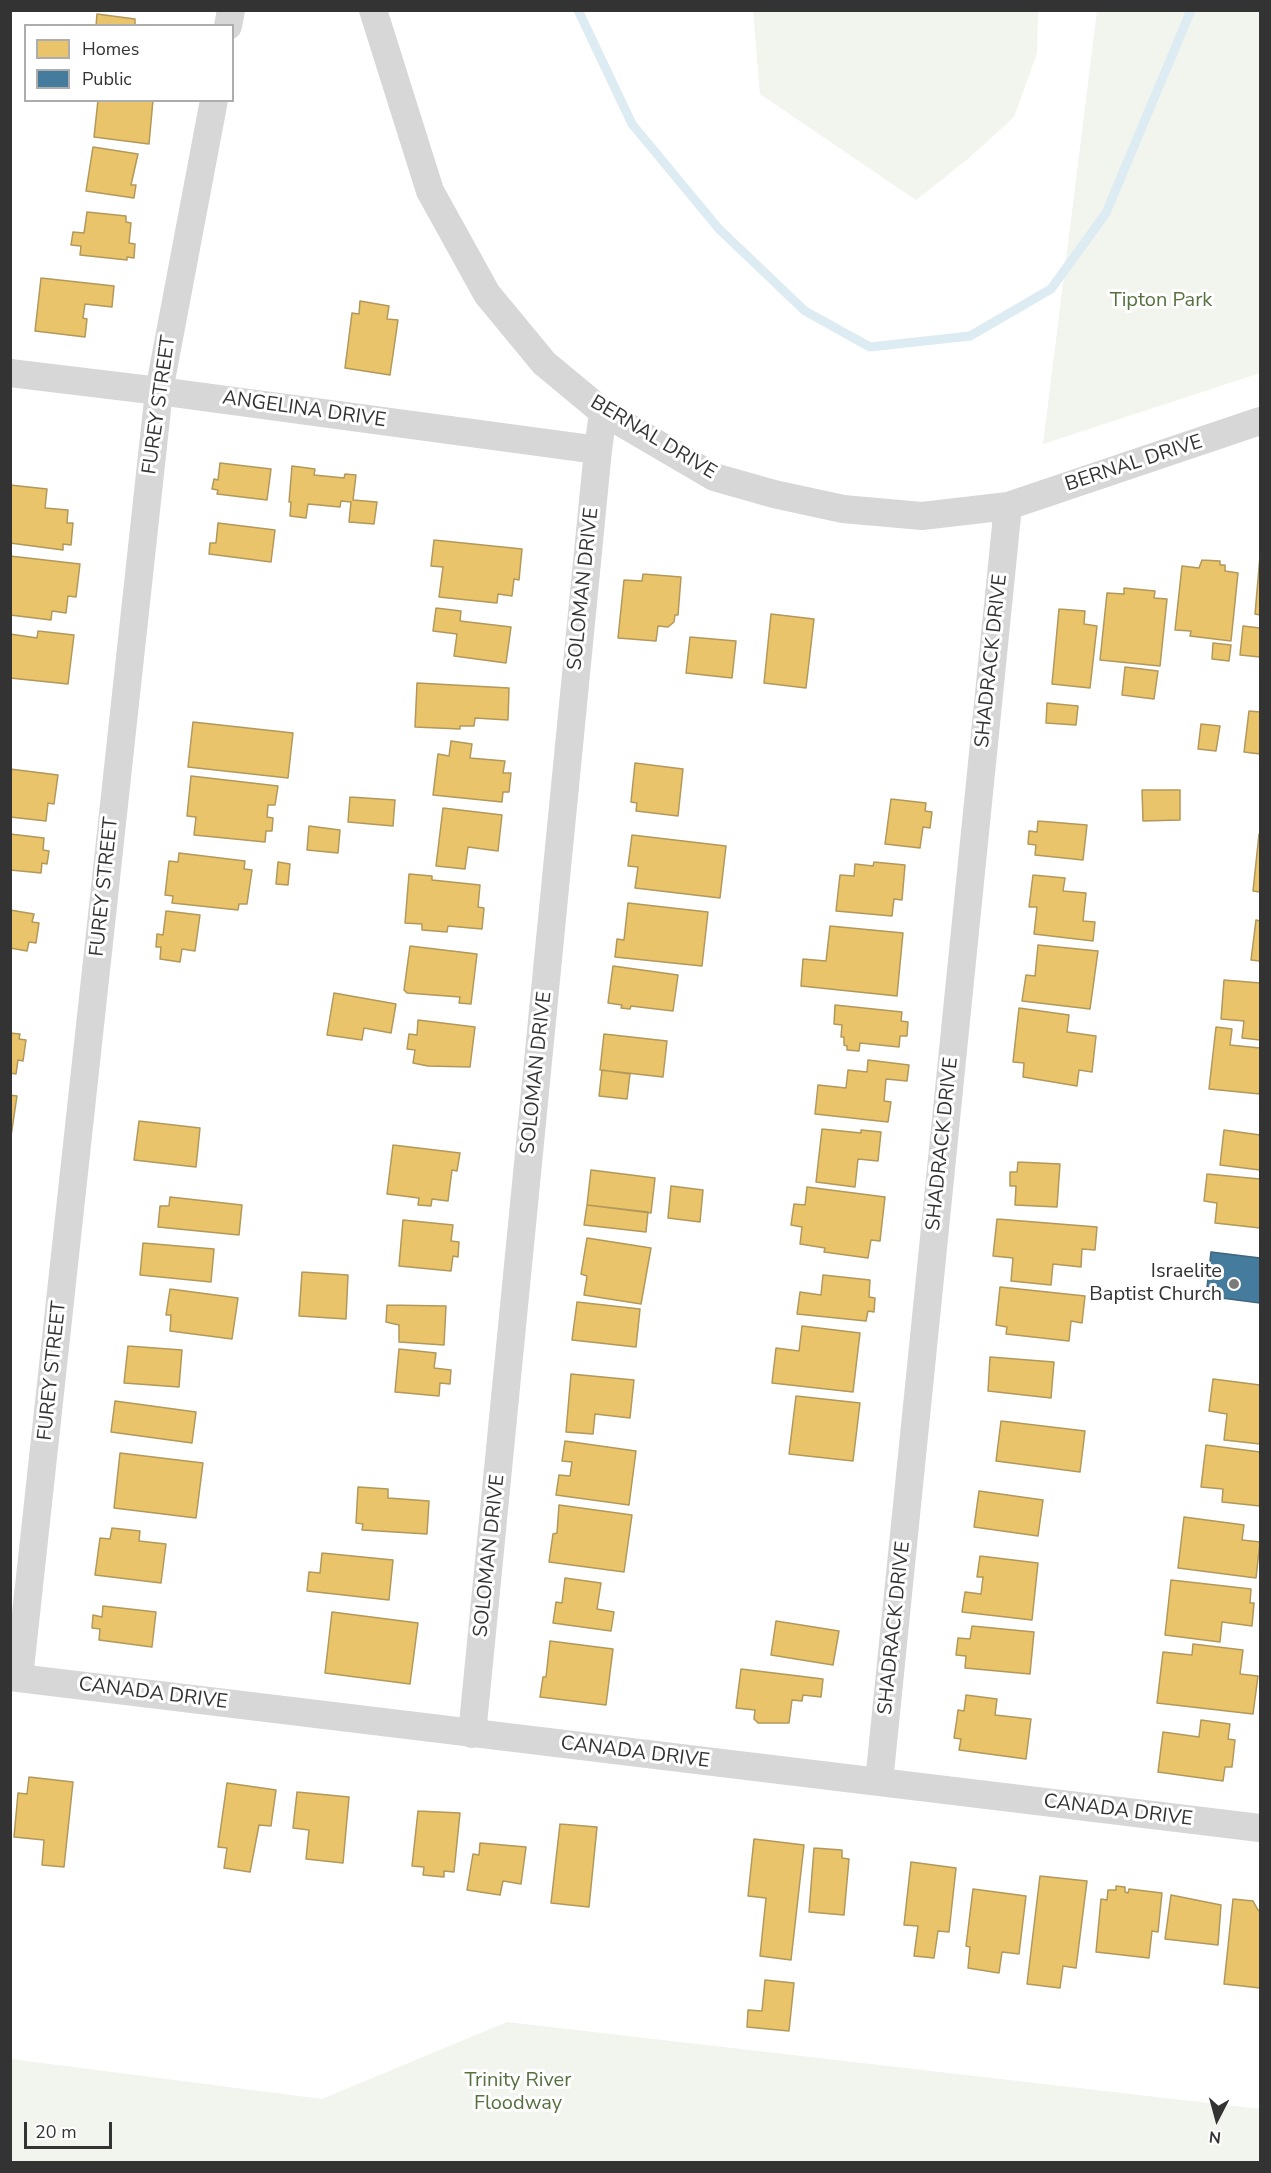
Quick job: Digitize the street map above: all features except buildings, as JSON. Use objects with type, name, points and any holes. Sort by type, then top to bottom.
[{"type":"street","name":"BERNAL DRIVE","points":[[373,10],[430,191],[487,294],[544,363],[603,412],[714,477],[774,494],[843,509],[922,516],[1008,506],[1260,421]]},
{"type":"street","name":"FUREY STREET","points":[[15,1677],[159,391],[214,102]]},
{"type":"street","name":"ANGELINA DRIVE","points":[[10,373],[598,450]]},
{"type":"street","name":"SOLOMAN DRIVE","points":[[472,1734],[603,412]]},
{"type":"street","name":"SHADRACK DRIVE","points":[[879,1782],[1008,506]]},
{"type":"street","name":"CANADA DRIVE","points":[[15,1677],[1260,1828]]},
{"type":"green space","points":[[753,11],[1038,11],[1037,53],[1014,117],[969,158],[916,200],[760,94]]},
{"type":"green space","name":"Tipton Park","points":[[1097,11],[1260,11],[1260,373],[1043,444]]},
{"type":"green space","name":"Trinity River Floodway","points":[[507,2022],[1260,2109],[1260,2162],[11,2162],[11,2059],[322,2099]]},
{"type":"waterway","points":[[578,10],[632,124],[719,229],[805,311],[870,347],[970,336],[1051,289],[1106,213],[1191,10]]},
{"type":"place","name":"Israelite Baptist Church","points":[[1234,1284]]}]
